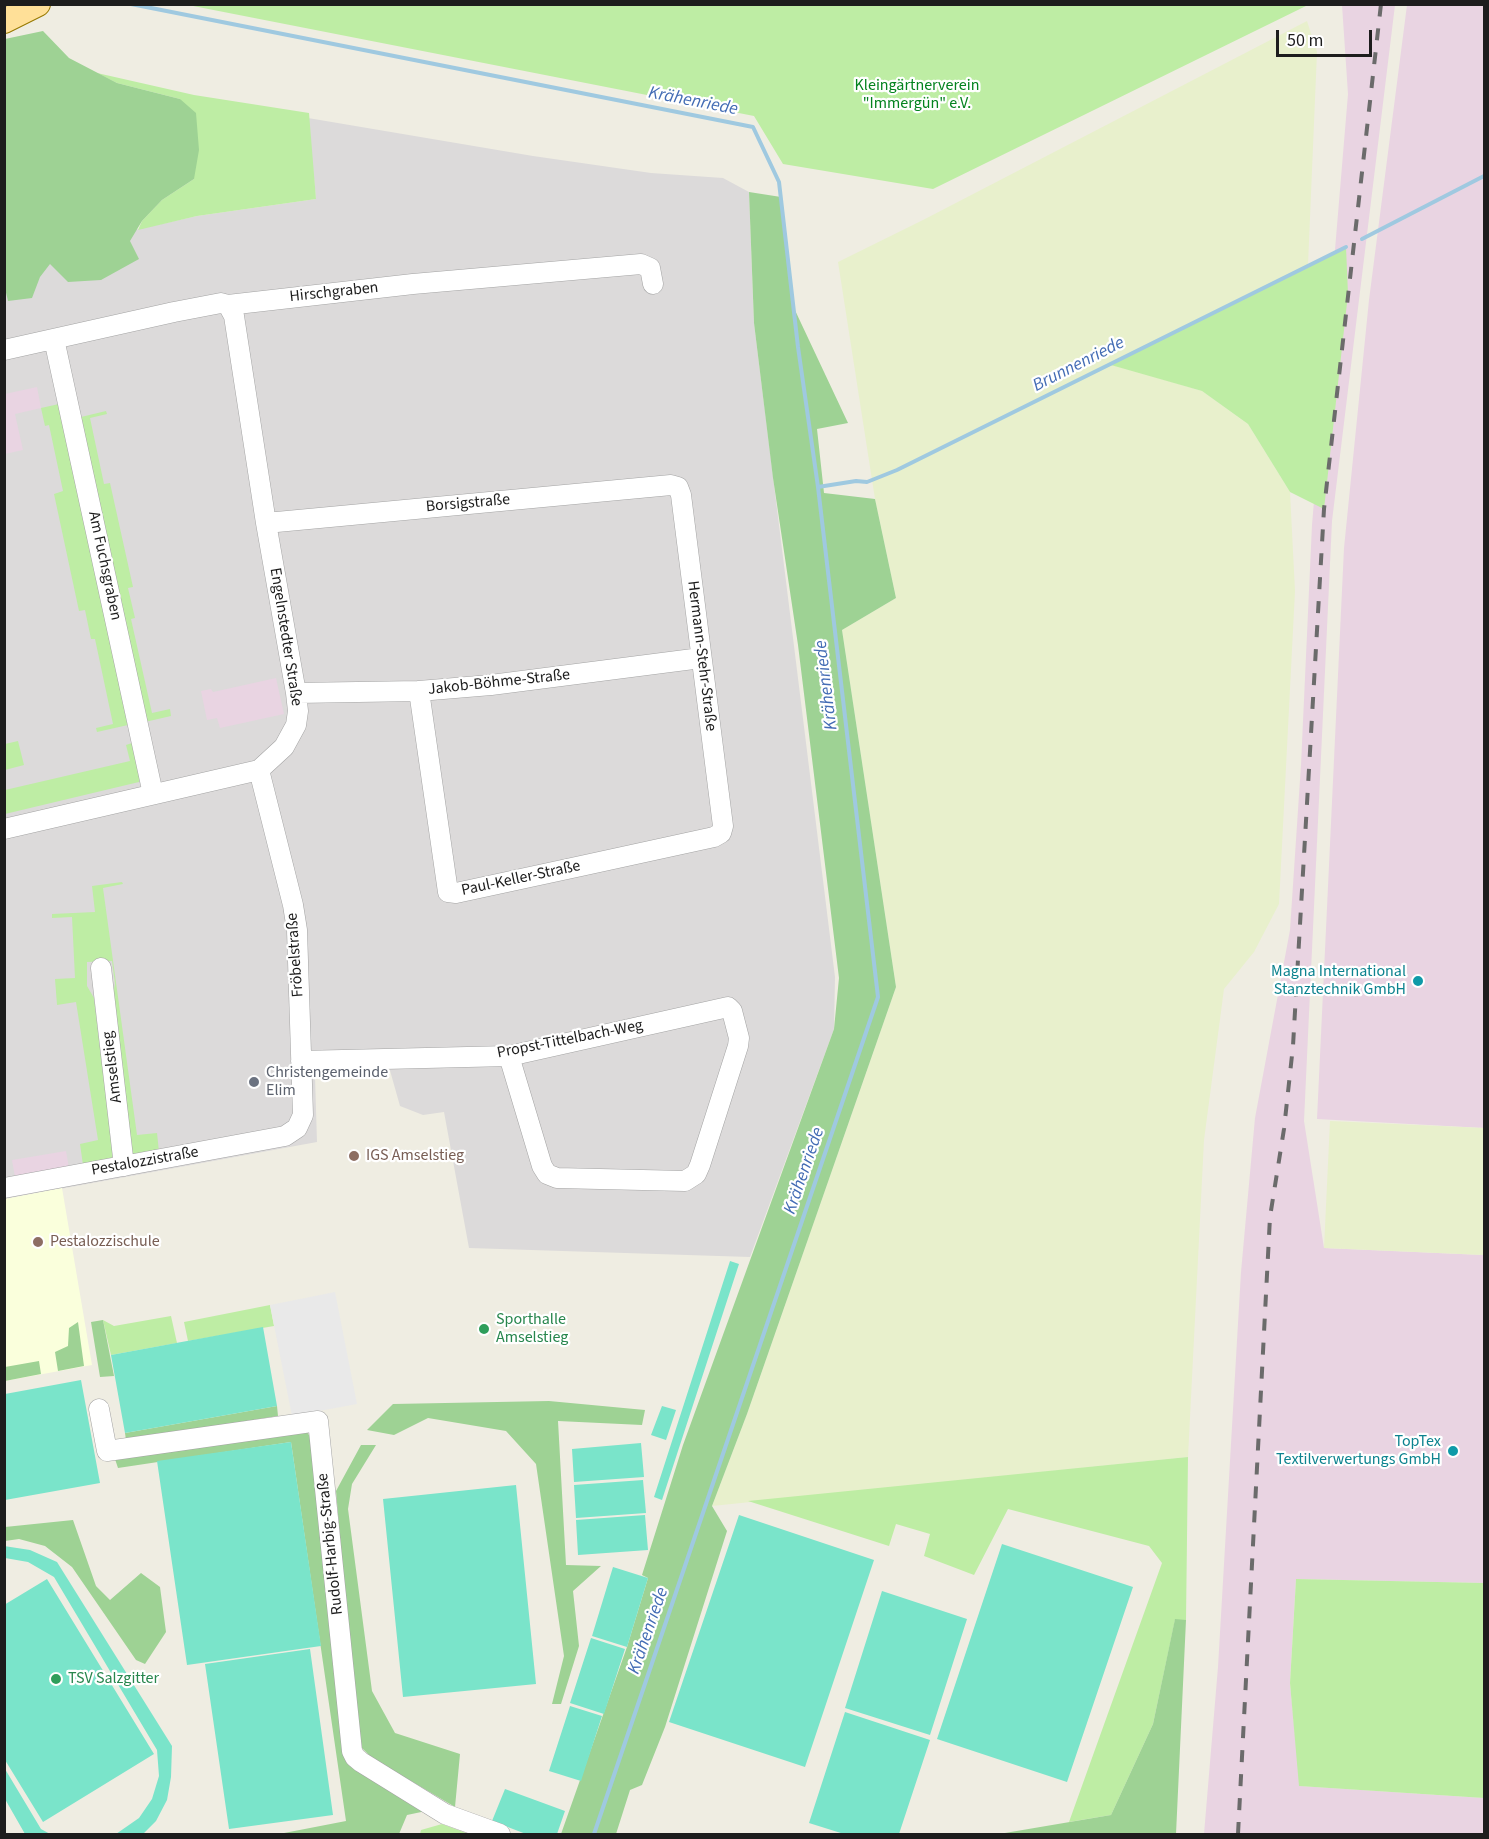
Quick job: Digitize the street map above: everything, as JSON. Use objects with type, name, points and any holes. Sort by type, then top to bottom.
[{"type":"main road","points":[[4,21],[38,4]]},
{"type":"street","name":"Hirschgraben","points":[[4,350],[221,303],[228,305],[641,264],[650,268],[653,284]]},
{"type":"street","name":"Engelnstedter Straße","points":[[228,305],[234,316],[266,523],[297,693],[296,724],[290,738],[259,770]]},
{"type":"street","name":"Am Fuchsgraben","points":[[54,339],[153,794]]},
{"type":"street","name":"Borsigstraße","points":[[266,523],[671,485]]},
{"type":"street","name":"Hermann-Stehr-Straße","points":[[671,485],[678,488],[681,495],[723,826],[721,833]]},
{"type":"street","name":"Jakob-Böhme-Straße","points":[[297,693],[419,691],[545,679],[701,658]]},
{"type":"street","name":"Paul-Keller-Straße","points":[[419,691],[448,892],[456,893],[581,866],[714,837],[721,833]]},
{"type":"street","points":[[4,829],[259,770]]},
{"type":"street","name":"Fröbelstraße","points":[[259,770],[293,905],[297,930],[303,1115],[297,1128],[285,1136]]},
{"type":"street","name":"Amselstieg","points":[[101,968],[124,1166]]},
{"type":"street","name":"Propst-Tittelbach-Weg","points":[[301,1061],[509,1056],[728,1006],[732,1011],[739,1038],[700,1165],[696,1174],[686,1181],[557,1178],[547,1174],[542,1166],[509,1056]]},
{"type":"street","name":"Pestalozzistraße","points":[[4,1188],[285,1136]]},
{"type":"street","name":"Rudolf-Harbig-Straße","points":[[99,1409],[107,1451],[318,1421],[352,1751],[355,1758],[445,1814],[500,1834]]},
{"type":"shaded area","points":[[1342,5],[1395,5],[1332,521],[1304,1121],[1324,1248],[1484,1255],[1484,1583],[1296,1579],[1290,1683],[1300,1786],[1484,1798],[1484,1834],[1204,1834],[1218,1667],[1241,1272],[1255,1118],[1290,930],[1301,765],[1312,525],[1348,94]]},
{"type":"shaded area","points":[[1407,5],[1484,5],[1484,1128],[1317,1119],[1344,548],[1369,300]]},
{"type":"shaded area","points":[[1307,21],[1317,52],[1308,265],[1112,364],[1202,391],[1248,424],[1290,492],[1295,591],[1279,904],[1254,952],[1224,989],[1204,1140],[1188,1457],[712,1506],[747,1414],[896,987],[842,630],[896,598],[875,499],[838,262]]},
{"type":"shaded area","points":[[308,118],[533,156],[651,173],[723,178],[749,192],[754,323],[835,977],[834,1029],[750,1257],[469,1248],[444,1112],[423,1115],[400,1106],[389,1067],[326,1069],[315,1076],[317,1142],[5,1199],[5,259],[197,216],[316,199]]},
{"type":"shaded area","points":[[37,387],[41,408],[15,414],[23,450],[5,454],[5,394]]},
{"type":"shaded area","points":[[276,678],[284,714],[220,728],[217,718],[207,720],[201,691],[211,689],[213,692]]},
{"type":"shaded area","points":[[1330,1121],[1484,1128],[1484,1255],[1324,1248]]},
{"type":"shaded area","points":[[66,1151],[69,1168],[15,1177],[12,1160]]},
{"type":"shaded area","name":"Pestalozzischule","points":[[62,1188],[92,1365],[5,1381],[5,1199]]},
{"type":"shaded area","points":[[335,1292],[357,1404],[292,1416],[270,1305]]},
{"type":"green space","name":"Kleingärtnerverein \"Immergün\" e.V.","points":[[188,5],[1308,5],[933,189],[783,164],[754,116]]},
{"type":"green space","points":[[43,31],[69,58],[117,83],[180,99],[196,113],[199,150],[194,179],[162,200],[142,221],[130,241],[139,259],[101,280],[68,282],[50,264],[40,277],[32,298],[8,301],[4,284],[5,39]]},
{"type":"green space","points":[[97,73],[194,95],[309,113],[316,199],[197,216],[138,230],[142,221],[162,200],[194,179],[180,99],[117,83]]},
{"type":"green space","points":[[749,192],[781,197],[793,306],[848,423],[817,429],[824,493],[875,499],[896,598],[842,630],[896,987],[747,1414],[712,1506],[727,1531],[665,1727],[642,1785],[630,1790],[616,1834],[561,1834],[627,1647],[648,1578],[642,1575],[683,1445],[834,1029],[839,978],[798,645],[773,478],[754,323]]},
{"type":"green space","points":[[1346,247],[1348,294],[1324,509],[1290,492],[1248,424],[1202,391],[1111,365]]},
{"type":"green space","points":[[59,404],[128,725],[97,732],[96,728],[113,724],[95,639],[91,639],[85,610],[79,611],[54,494],[63,491],[49,425],[45,426],[41,408]]},
{"type":"green space","points":[[106,411],[107,414],[90,418],[104,484],[110,483],[133,587],[128,588],[135,618],[131,619],[152,713],[170,709],[171,716],[145,722],[81,417]]},
{"type":"green space","points":[[18,741],[24,765],[5,770],[5,744]]},
{"type":"green space","points":[[132,743],[140,776],[139,782],[5,814],[5,790],[130,761],[126,745]]},
{"type":"green space","points":[[122,882],[123,884],[103,888],[137,1135],[157,1133],[159,1152],[135,1156],[131,1153],[112,997],[115,984],[112,961],[87,962],[87,986],[94,998],[113,1156],[110,1160],[83,1165],[80,1144],[98,1140],[76,1002],[57,1005],[55,979],[75,978],[72,917],[52,918],[52,914],[95,912],[92,886]]},
{"type":"green space","points":[[730,1261],[739,1264],[662,1500],[654,1497]]},
{"type":"green space","points":[[270,1305],[274,1326],[188,1341],[184,1322]]},
{"type":"green space","points":[[171,1316],[177,1343],[111,1355],[103,1320],[114,1326]]},
{"type":"green space","points":[[103,1320],[114,1376],[100,1377],[91,1322]]},
{"type":"green space","points":[[78,1322],[84,1366],[58,1371],[55,1352],[68,1346],[69,1328]]},
{"type":"green space","points":[[263,1327],[277,1406],[125,1433],[111,1355]]},
{"type":"green space","points":[[39,1361],[41,1374],[5,1381],[5,1367]]},
{"type":"green space","points":[[81,1380],[100,1483],[5,1500],[5,1394]]},
{"type":"green space","points":[[549,1401],[645,1410],[642,1425],[558,1421],[566,1565],[601,1566],[573,1591],[579,1646],[561,1704],[552,1704],[564,1656],[536,1464],[506,1431],[428,1418],[394,1435],[367,1430],[393,1404]]},
{"type":"green space","points":[[277,1406],[278,1416],[126,1440],[125,1433]]},
{"type":"green space","points":[[662,1406],[676,1410],[666,1440],[651,1435]]},
{"type":"green space","points":[[304,1427],[312,1440],[346,1753],[426,1811],[407,1815],[399,1834],[279,1834],[346,1821],[291,1442],[118,1468],[114,1456]]},
{"type":"green space","points":[[291,1442],[321,1646],[187,1665],[157,1461]]},
{"type":"green space","points":[[641,1443],[644,1477],[574,1482],[572,1449]]},
{"type":"green space","points":[[361,1445],[376,1445],[352,1484],[348,1509],[372,1691],[395,1733],[460,1754],[455,1807],[372,1758],[358,1744],[336,1491]]},
{"type":"green space","points":[[1188,1457],[1186,1620],[1175,1620],[1153,1724],[1111,1815],[1069,1822],[1162,1563],[1149,1546],[1008,1509],[974,1575],[924,1556],[930,1534],[896,1524],[889,1546],[748,1501]]},
{"type":"green space","points":[[643,1480],[646,1513],[576,1518],[574,1485]]},
{"type":"green space","points":[[516,1485],[536,1684],[403,1697],[383,1499]]},
{"type":"green space","points":[[645,1515],[648,1550],[578,1555],[576,1520]]},
{"type":"green space","points":[[739,1515],[874,1560],[805,1767],[669,1722]]},
{"type":"green space","points":[[73,1520],[96,1586],[110,1600],[141,1573],[160,1587],[166,1632],[145,1664],[136,1660],[72,1567],[45,1546],[19,1539],[5,1541],[5,1527]]},
{"type":"green space","points":[[1002,1544],[1133,1587],[1067,1782],[937,1739]]},
{"type":"green space","points":[[4,1546],[30,1550],[57,1562],[172,1746],[171,1777],[167,1800],[156,1821],[143,1834],[116,1834],[139,1818],[152,1799],[159,1776],[157,1750],[54,1577],[28,1562],[5,1558]]},
{"type":"green space","points":[[613,1567],[648,1578],[627,1647],[592,1636]]},
{"type":"green space","name":"TSV Salzgitter","points":[[47,1579],[154,1754],[43,1822],[5,1760],[4,1605]]},
{"type":"green space","points":[[1296,1579],[1484,1583],[1484,1798],[1299,1786],[1290,1683]]},
{"type":"green space","points":[[882,1591],[967,1619],[930,1735],[845,1708]]},
{"type":"green space","points":[[1175,1619],[1186,1620],[1176,1834],[999,1834],[1111,1815],[1153,1724]]},
{"type":"green space","points":[[591,1638],[625,1649],[604,1714],[570,1703]]},
{"type":"green space","points":[[310,1649],[333,1815],[229,1829],[205,1664]]},
{"type":"green space","points":[[570,1706],[602,1716],[581,1781],[549,1771]]},
{"type":"green space","points":[[845,1712],[930,1740],[899,1834],[844,1834],[809,1823]]},
{"type":"green space","points":[[5,1769],[41,1829],[50,1834],[25,1834],[5,1799]]},
{"type":"green space","points":[[505,1789],[565,1811],[557,1834],[526,1834],[492,1821]]},
{"type":"green space","points":[[442,1824],[469,1834],[420,1834],[421,1830]]},
{"type":"waterway","name":"Krähenriede","points":[[131,4],[753,127],[779,182],[798,347],[818,487],[878,997],[594,1834]]},
{"type":"waterway","name":"Brunnenriede","points":[[1362,239],[1484,176]]},
{"type":"waterway","name":"Brunnenriede","points":[[818,487],[856,481],[867,482],[897,470],[1346,247]]},
{"type":"railway","points":[[1238,1834],[1270,1217],[1284,1129],[1293,1046],[1324,509],[1381,4]]},
{"type":"place","name":"Magna International Stanztechnik GmbH","points":[[1418,981]]},
{"type":"place","name":"Christengemeinde Elim","points":[[254,1082]]},
{"type":"place","name":"IGS Amselstieg","points":[[354,1156]]},
{"type":"place","name":"Pestalozzischule","points":[[38,1242]]},
{"type":"place","name":"Sporthalle Amselstieg","points":[[484,1329]]},
{"type":"place","name":"TopTex Textilverwertungs GmbH","points":[[1453,1451]]},
{"type":"place","name":"TSV Salzgitter","points":[[56,1679]]}]
